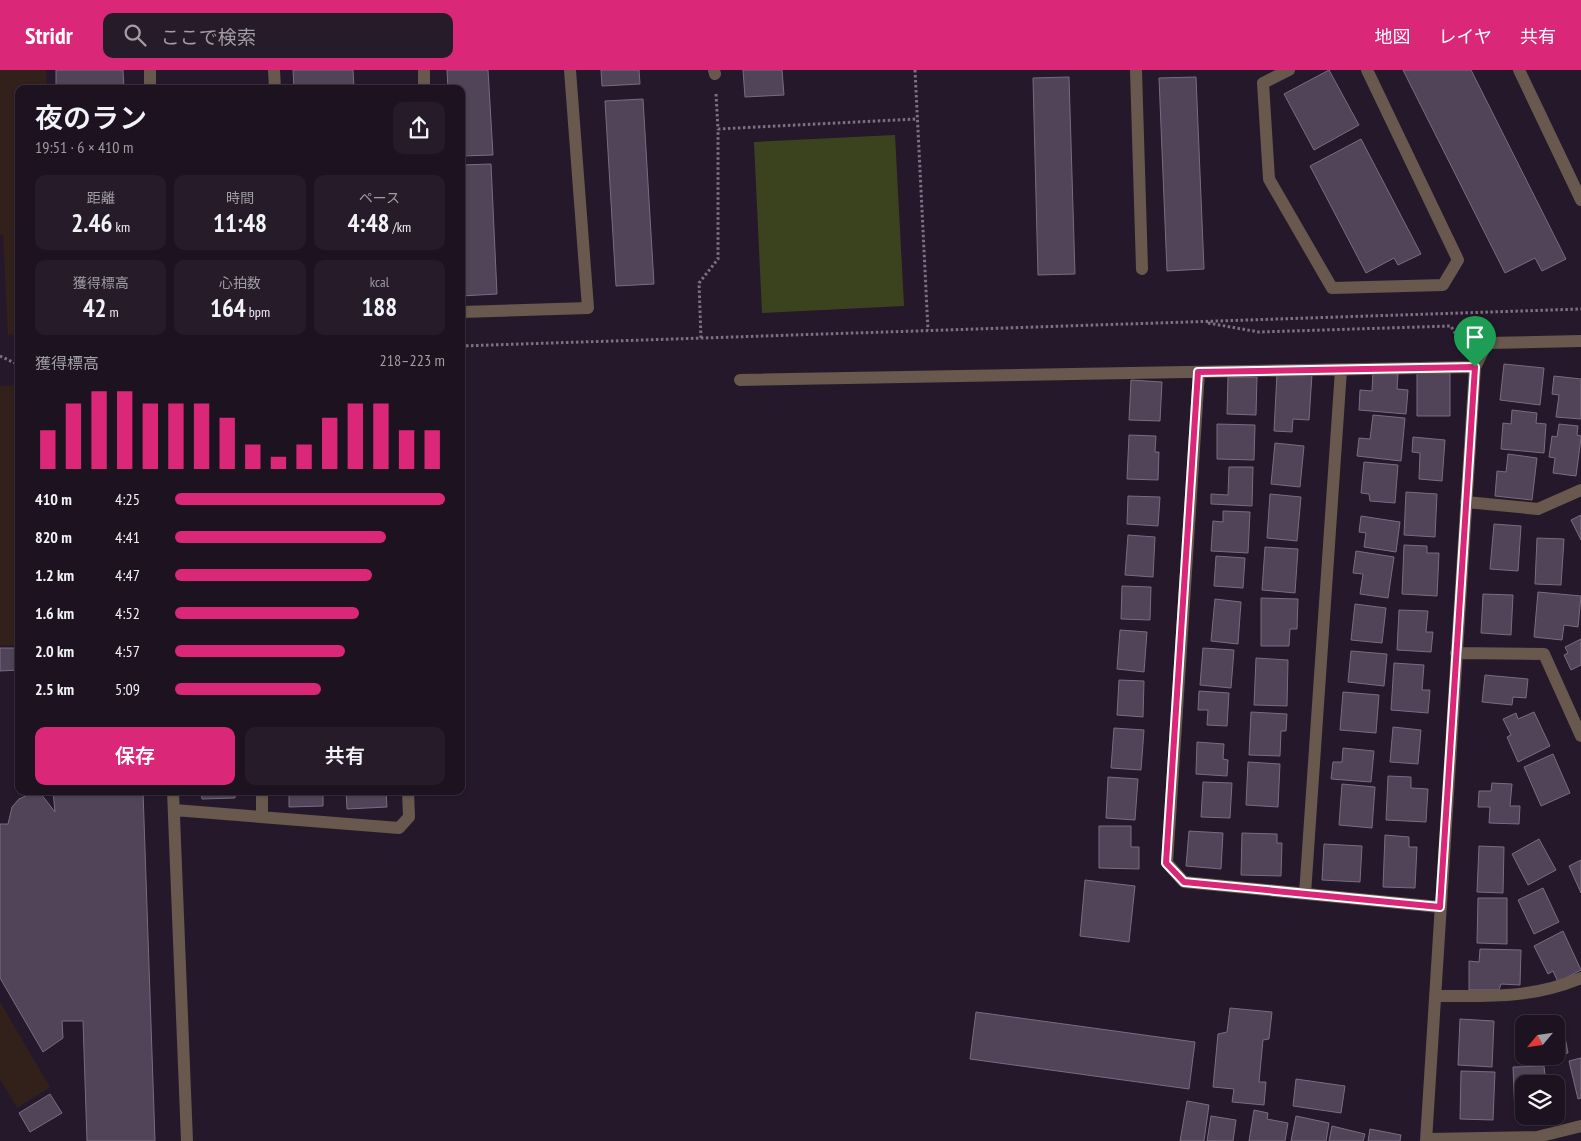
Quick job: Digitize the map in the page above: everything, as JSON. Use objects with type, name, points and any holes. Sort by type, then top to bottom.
[{"type":"street","points":[[150,70],[150,85]]},
{"type":"street","points":[[274,70],[275,85]]},
{"type":"street","points":[[424,70],[424,85]]},
{"type":"street","points":[[465,312],[588,308],[570,70]]},
{"type":"street","points":[[1136,70],[1142,269]]},
{"type":"street","points":[[1289,70],[1263,83],[1269,179],[1332,288],[1443,285],[1458,260],[1367,70]]},
{"type":"street","points":[[1519,70],[1581,200]]},
{"type":"street","points":[[1581,341],[1487,343],[1475,367],[1426,1140],[1537,1137],[1581,1126]]},
{"type":"street","points":[[740,380],[1475,367]]},
{"type":"street","points":[[1305,894],[1341,370]]},
{"type":"street","points":[[1198,372],[1166,863],[1184,882],[1440,907]]},
{"type":"street","points":[[1466,502],[1538,509],[1581,490]]},
{"type":"street","points":[[1456,653],[1544,654],[1581,736]]},
{"type":"street","points":[[174,795],[187,1141]]},
{"type":"street","points":[[262,795],[262,817]]},
{"type":"street","points":[[174,810],[399,828],[409,817],[408,795]]},
{"type":"street","points":[[1435,996],[1512,996],[1556,988],[1581,978]]},
{"type":"path","points":[[915,70],[928,330]]},
{"type":"path","points":[[700,338],[699,283],[718,259],[718,129],[714,72]]},
{"type":"path","points":[[718,129],[917,119]]},
{"type":"path","points":[[465,346],[1581,309]]},
{"type":"path","points":[[1200,321],[1259,332],[1451,326],[1475,367]]},
{"type":"path","points":[[0,356],[15,363]]},
{"type":"shaded area","points":[[0,70],[46,70],[47,85],[15,85],[15,334],[8,335],[3,235],[0,235]]},
{"type":"shaded area","points":[[15,385],[15,645],[0,646],[0,386]]},
{"type":"shaded area","points":[[0,1002],[50,1087],[17,1108],[0,1079]]},
{"type":"green space","points":[[895,135],[904,306],[762,313],[754,142]]},
{"type":"building","points":[[56,70],[123,70],[124,85],[56,85]]},
{"type":"building","points":[[293,70],[353,70],[354,85],[294,85]]},
{"type":"building","points":[[447,70],[488,70],[493,155],[465,156],[465,85],[448,85]]},
{"type":"building","points":[[601,70],[639,70],[640,84],[602,86]]},
{"type":"building","points":[[743,70],[782,70],[784,95],[745,97]]},
{"type":"building","points":[[1329,70],[1359,125],[1314,150],[1284,94]]},
{"type":"building","points":[[1403,70],[1471,70],[1566,259],[1542,271],[1535,258],[1505,273]]},
{"type":"building","points":[[1069,77],[1075,274],[1038,275],[1033,78]]},
{"type":"building","points":[[1196,77],[1204,269],[1167,271],[1159,78]]},
{"type":"building","points":[[643,99],[654,284],[616,286],[605,101]]},
{"type":"building","points":[[1361,139],[1421,254],[1398,265],[1394,258],[1366,273],[1310,166]]},
{"type":"building","points":[[491,164],[497,294],[465,296],[465,165]]},
{"type":"building","points":[[1504,364],[1544,368],[1540,405],[1500,400]]},
{"type":"building","points":[[1373,372],[1398,374],[1397,389],[1408,390],[1406,414],[1359,410],[1360,390],[1372,391]]},
{"type":"building","points":[[1417,372],[1450,373],[1450,416],[1417,416]]},
{"type":"building","points":[[1277,373],[1312,374],[1309,420],[1293,419],[1292,432],[1274,431]]},
{"type":"building","points":[[1554,376],[1581,379],[1581,419],[1556,417],[1559,395],[1552,394]]},
{"type":"building","points":[[1228,377],[1257,377],[1256,415],[1227,414]]},
{"type":"building","points":[[1131,380],[1162,382],[1160,421],[1129,420]]},
{"type":"building","points":[[1512,410],[1537,413],[1536,423],[1546,424],[1544,453],[1501,449],[1503,423],[1511,424]]},
{"type":"building","points":[[1373,415],[1405,418],[1401,461],[1357,456],[1359,438],[1370,439]]},
{"type":"building","points":[[1217,424],[1255,425],[1254,460],[1217,459]]},
{"type":"building","points":[[1559,424],[1578,426],[1577,435],[1581,436],[1581,438],[1576,476],[1553,473],[1555,458],[1549,457],[1552,436],[1557,437]]},
{"type":"building","points":[[1129,435],[1156,436],[1155,452],[1159,452],[1158,480],[1127,479]]},
{"type":"building","points":[[1413,437],[1445,440],[1442,481],[1419,479],[1420,453],[1412,452]]},
{"type":"building","points":[[1275,443],[1304,446],[1300,487],[1271,484]]},
{"type":"building","points":[[1508,454],[1537,458],[1532,500],[1495,496],[1497,471],[1506,472]]},
{"type":"building","points":[[1364,462],[1398,465],[1395,503],[1370,501],[1369,494],[1361,493]]},
{"type":"building","points":[[1229,467],[1253,467],[1252,506],[1211,504],[1211,494],[1228,495]]},
{"type":"building","points":[[1406,492],[1437,494],[1435,537],[1404,535]]},
{"type":"building","points":[[1270,494],[1301,497],[1297,541],[1267,538]]},
{"type":"building","points":[[1128,496],[1160,497],[1158,526],[1127,524]]},
{"type":"building","points":[[1223,511],[1250,512],[1248,553],[1211,551],[1213,521],[1223,522]]},
{"type":"building","points":[[1581,515],[1581,540],[1571,520]]},
{"type":"building","points":[[1361,516],[1400,522],[1396,552],[1364,547],[1366,533],[1359,532]]},
{"type":"building","points":[[1494,524],[1521,526],[1518,571],[1490,569]]},
{"type":"building","points":[[1128,535],[1155,537],[1153,577],[1125,575]]},
{"type":"building","points":[[1537,538],[1564,539],[1561,585],[1535,584]]},
{"type":"building","points":[[1404,545],[1427,546],[1427,553],[1439,553],[1437,596],[1402,594]]},
{"type":"building","points":[[1265,547],[1298,549],[1295,593],[1262,590]]},
{"type":"building","points":[[1356,551],[1394,557],[1388,598],[1360,594],[1363,574],[1353,573]]},
{"type":"building","points":[[1216,556],[1245,558],[1243,588],[1214,586]]},
{"type":"building","points":[[1122,586],[1151,587],[1150,620],[1121,619]]},
{"type":"building","points":[[1538,592],[1581,596],[1578,627],[1564,625],[1562,640],[1534,637]]},
{"type":"building","points":[[1483,594],[1513,595],[1511,635],[1481,633]]},
{"type":"building","points":[[1261,598],[1298,599],[1297,629],[1290,629],[1289,646],[1261,646]]},
{"type":"building","points":[[1215,599],[1241,602],[1238,644],[1211,641]]},
{"type":"building","points":[[1355,604],[1386,608],[1382,643],[1351,640]]},
{"type":"building","points":[[1399,610],[1428,611],[1426,632],[1433,632],[1431,652],[1397,650]]},
{"type":"building","points":[[1120,630],[1147,632],[1144,672],[1117,669]]},
{"type":"building","points":[[1581,639],[1581,665],[1571,670],[1564,655],[1568,653],[1565,647]]},
{"type":"building","points":[[0,648],[15,648],[15,670],[0,671]]},
{"type":"building","points":[[1203,648],[1234,650],[1231,688],[1200,685]]},
{"type":"building","points":[[1351,651],[1387,654],[1384,686],[1348,682]]},
{"type":"building","points":[[1256,658],[1288,660],[1287,706],[1254,705]]},
{"type":"building","points":[[1394,663],[1424,665],[1422,690],[1430,690],[1428,713],[1391,710]]},
{"type":"building","points":[[1485,675],[1528,679],[1526,698],[1513,697],[1512,705],[1482,702]]},
{"type":"building","points":[[1119,680],[1144,681],[1143,717],[1117,715]]},
{"type":"building","points":[[1199,691],[1229,693],[1227,726],[1207,725],[1208,710],[1198,710]]},
{"type":"building","points":[[1343,692],[1379,695],[1376,733],[1340,730]]},
{"type":"building","points":[[1251,712],[1287,714],[1286,731],[1281,731],[1280,756],[1249,755]]},
{"type":"building","points":[[1534,712],[1550,746],[1518,762],[1507,737],[1511,735],[1503,719],[1516,713],[1518,719]]},
{"type":"building","points":[[1393,727],[1421,730],[1418,764],[1390,762]]},
{"type":"building","points":[[1114,728],[1144,730],[1141,770],[1111,768]]},
{"type":"building","points":[[1197,742],[1224,744],[1223,759],[1228,760],[1227,776],[1196,774]]},
{"type":"building","points":[[1343,748],[1374,751],[1371,782],[1331,779],[1333,762],[1342,762]]},
{"type":"building","points":[[1553,754],[1570,793],[1541,806],[1524,767]]},
{"type":"building","points":[[1248,762],[1280,764],[1278,807],[1246,805]]},
{"type":"building","points":[[1388,776],[1411,777],[1411,788],[1428,789],[1426,822],[1386,820]]},
{"type":"building","points":[[1108,777],[1138,779],[1135,820],[1106,818]]},
{"type":"building","points":[[1203,782],[1232,783],[1230,818],[1201,817]]},
{"type":"building","points":[[1492,783],[1512,784],[1510,806],[1520,806],[1519,824],[1489,823],[1490,807],[1478,807],[1479,791],[1491,791]]},
{"type":"building","points":[[1342,784],[1375,787],[1372,828],[1339,825]]},
{"type":"building","points":[[28,795],[42,795],[55,812],[53,795],[143,795],[155,1141],[87,1141],[83,1021],[62,1021],[63,1038],[43,1052],[0,978],[0,824],[8,824],[12,807],[19,799]]},
{"type":"building","points":[[202,795],[235,795],[235,798],[202,799]]},
{"type":"building","points":[[289,795],[323,795],[323,806],[289,807]]},
{"type":"building","points":[[346,795],[386,795],[387,807],[347,809]]},
{"type":"building","points":[[1099,826],[1131,826],[1131,847],[1139,847],[1139,869],[1099,868]]},
{"type":"building","points":[[1189,831],[1223,833],[1221,869],[1186,866]]},
{"type":"building","points":[[1242,833],[1277,834],[1277,843],[1282,843],[1281,876],[1241,875]]},
{"type":"building","points":[[1385,835],[1409,837],[1409,847],[1417,847],[1415,888],[1383,887]]},
{"type":"building","points":[[1539,839],[1556,870],[1528,885],[1512,854]]},
{"type":"building","points":[[1324,844],[1362,846],[1360,882],[1322,880]]},
{"type":"building","points":[[1479,846],[1504,847],[1503,893],[1477,892]]},
{"type":"building","points":[[1581,860],[1581,893],[1569,866]]},
{"type":"building","points":[[1085,880],[1135,886],[1129,942],[1080,936]]},
{"type":"building","points":[[1543,888],[1559,922],[1534,934],[1518,900]]},
{"type":"building","points":[[1478,898],[1507,898],[1507,944],[1477,943]]},
{"type":"building","points":[[1563,931],[1581,970],[1558,982],[1553,971],[1548,974],[1534,946]]},
{"type":"building","points":[[1480,949],[1521,950],[1520,985],[1501,984],[1499,990],[1469,990],[1469,961],[1479,962]]},
{"type":"building","points":[[1230,1008],[1272,1012],[1269,1039],[1263,1040],[1259,1082],[1266,1082],[1264,1105],[1232,1102],[1234,1089],[1213,1087],[1218,1034],[1227,1032]]},
{"type":"building","points":[[976,1012],[1195,1042],[1189,1089],[970,1059]]},
{"type":"building","points":[[1460,1019],[1494,1021],[1492,1067],[1458,1065]]},
{"type":"building","points":[[1565,1037],[1568,1053],[1565,1054]]},
{"type":"building","points":[[1581,1058],[1581,1098],[1578,1099],[1569,1061]]},
{"type":"building","points":[[1544,1066],[1545,1075],[1515,1075],[1515,1115],[1513,1067]]},
{"type":"building","points":[[1461,1071],[1495,1072],[1493,1120],[1460,1119]]},
{"type":"building","points":[[1296,1079],[1345,1086],[1341,1113],[1293,1106]]},
{"type":"building","points":[[50,1094],[62,1113],[30,1132],[19,1113]]},
{"type":"building","points":[[1187,1101],[1209,1105],[1204,1141],[1180,1141]]},
{"type":"building","points":[[1254,1110],[1268,1113],[1267,1119],[1288,1123],[1285,1141],[1249,1141]]},
{"type":"building","points":[[1211,1116],[1236,1120],[1233,1141],[1207,1141]]},
{"type":"building","points":[[1296,1116],[1329,1123],[1326,1141],[1291,1141]]},
{"type":"building","points":[[1332,1126],[1365,1134],[1363,1141],[1329,1141]]},
{"type":"building","points":[[1370,1129],[1401,1135],[1400,1141],[1368,1141]]},
{"type":"route","points":[[1475,367],[1440,907],[1184,882],[1166,863],[1198,372],[1475,367]]}]
